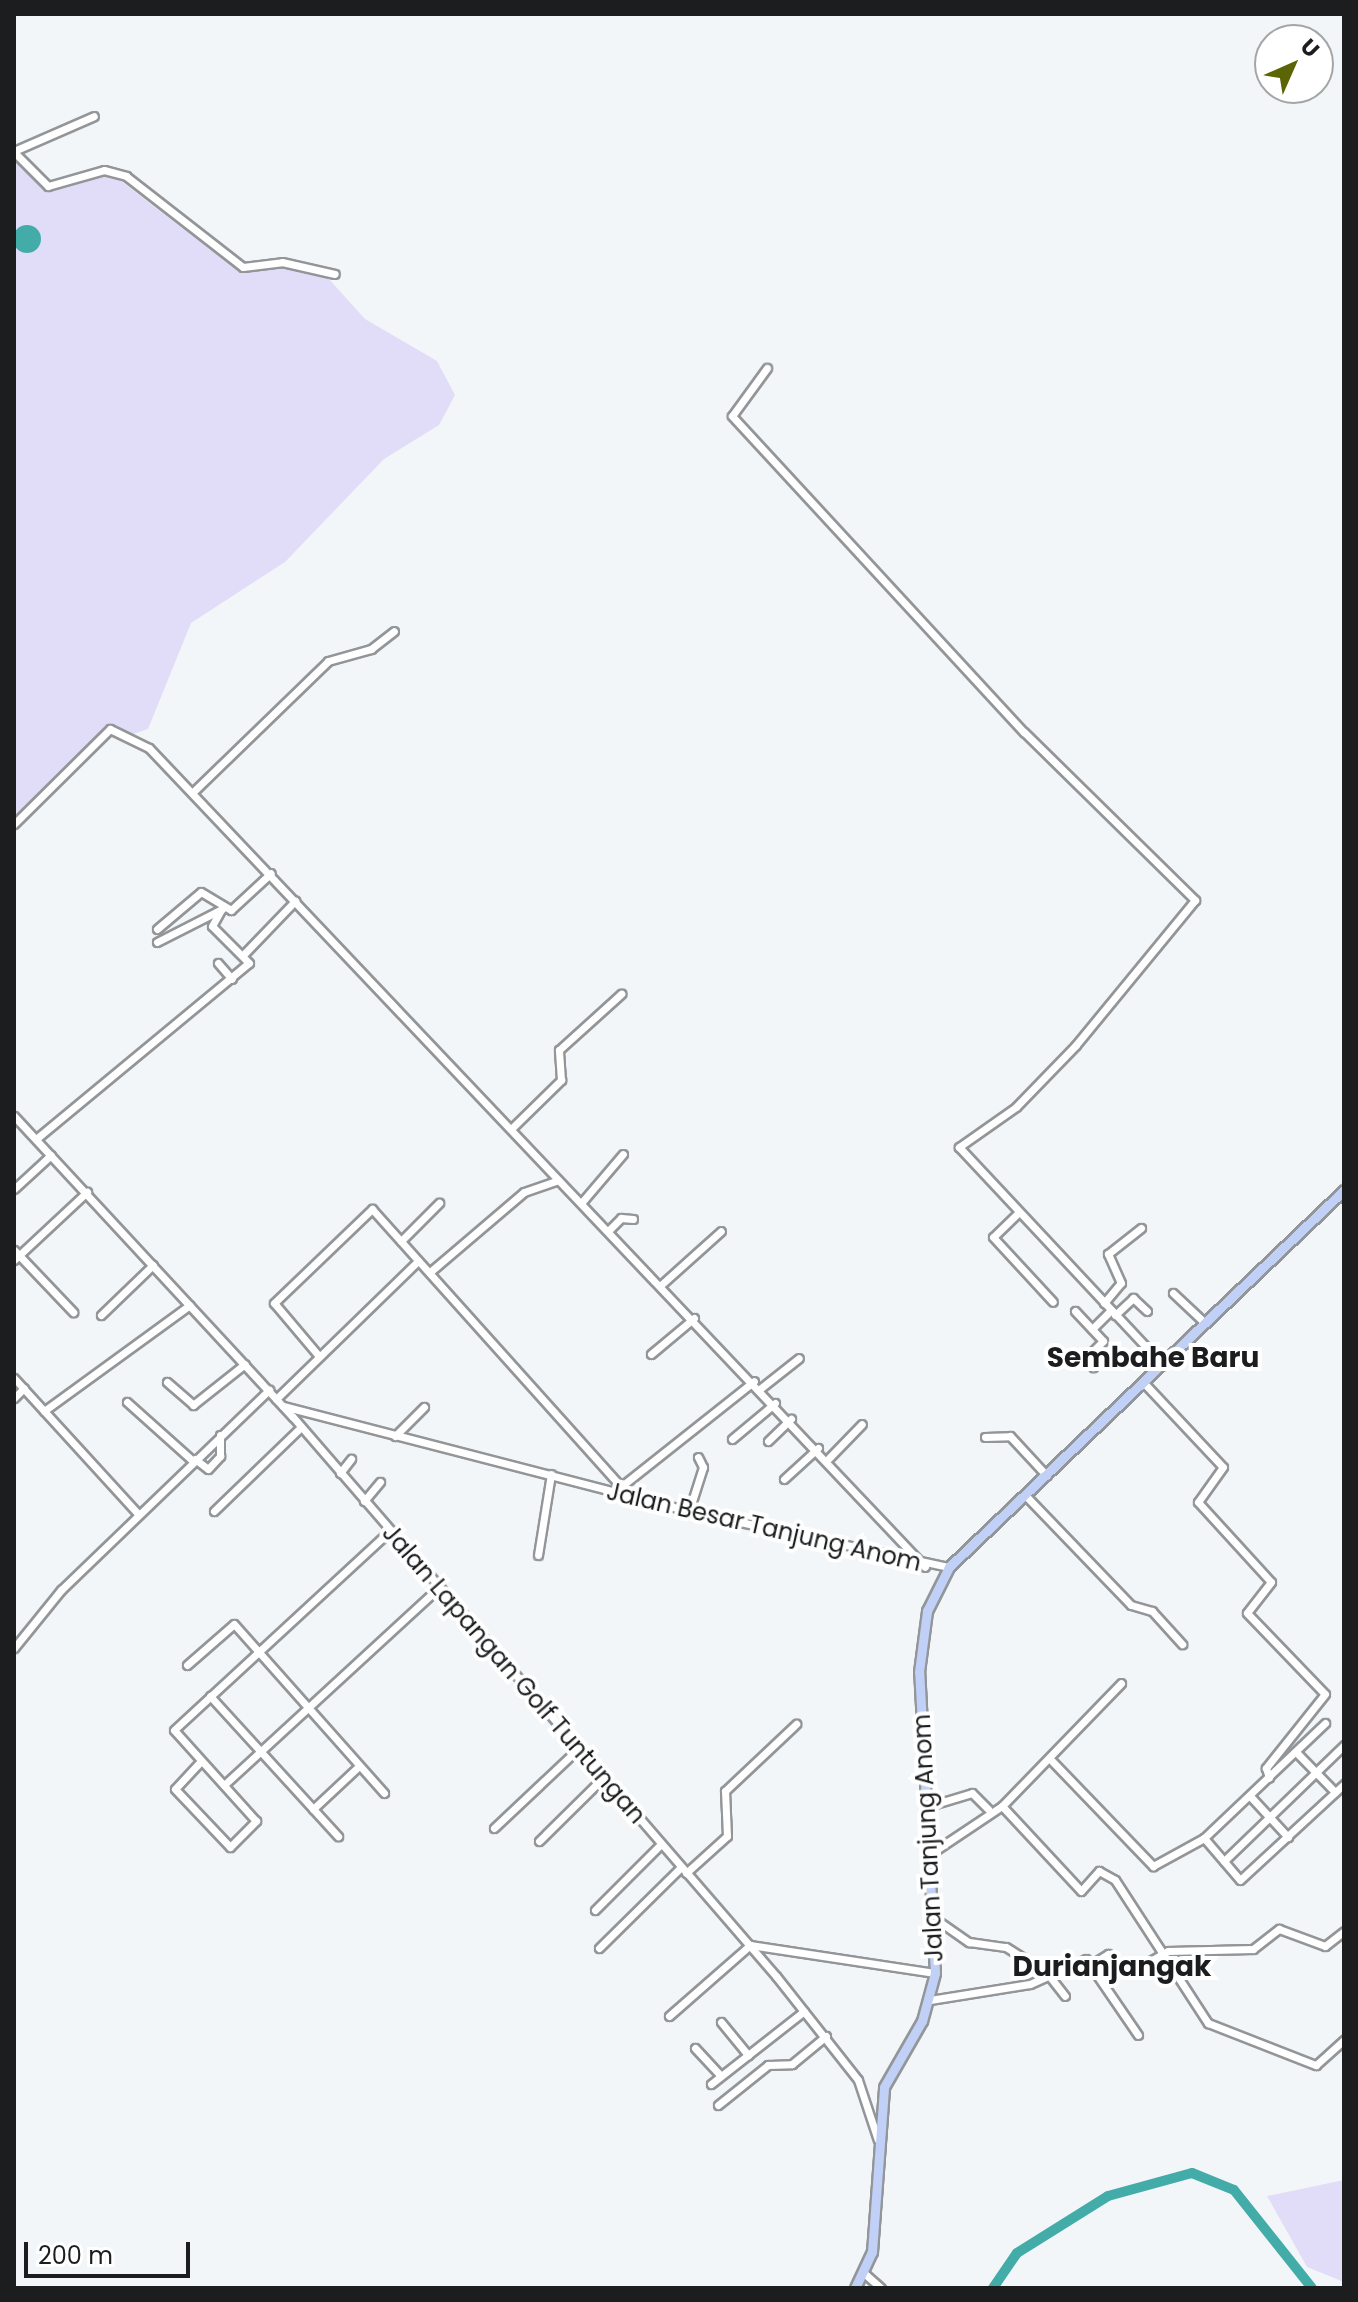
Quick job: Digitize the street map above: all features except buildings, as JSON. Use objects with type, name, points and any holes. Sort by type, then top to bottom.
[{"type":"main road","name":"Jalan Besar Tanjung Anom","points":[[949,1567],[1344,1190]]},
{"type":"main road","name":"Jalan Tanjung Anom","points":[[880,2151],[884,2087],[930,2000],[935,1973],[937,1920],[919,1648],[923,1621],[949,1567]]},
{"type":"main road","name":"Jalan Lapangan Golf Tuntungan","points":[[855,2288],[865,2274],[880,2151]]},
{"type":"street","points":[[94,116],[14,151],[48,186],[104,170],[126,176],[243,267],[282,262],[335,274]]},
{"type":"street","points":[[767,368],[732,416],[1013,721],[1195,900],[1076,1045],[1016,1107],[959,1147],[1017,1214],[1163,1365]]},
{"type":"street","points":[[193,792],[328,661],[371,649],[394,631]]},
{"type":"street","points":[[14,824],[114,727],[149,748],[271,873],[560,1181],[829,1458],[925,1567]]},
{"type":"street","points":[[157,942],[201,914],[236,907],[271,873]]},
{"type":"street","points":[[157,929],[201,892],[222,909]]},
{"type":"street","points":[[244,954],[295,901]]},
{"type":"street","points":[[36,1139],[249,963],[244,954],[212,926],[222,909]]},
{"type":"street","points":[[218,963],[232,979]]},
{"type":"street","points":[[512,1128],[561,1080],[559,1050],[621,994]]},
{"type":"street","name":"Jalan Lapangan Golf Tuntungan","points":[[14,1116],[269,1390],[750,1945],[826,2036],[858,2080],[880,2151]]},
{"type":"street","points":[[582,1202],[623,1154]]},
{"type":"street","points":[[14,1189],[51,1155]]},
{"type":"street","points":[[430,1272],[524,1192],[560,1181]]},
{"type":"street","points":[[73,1312],[16,1255],[87,1192]]},
{"type":"street","points":[[401,1241],[439,1203]]},
{"type":"street","points":[[318,1355],[274,1303],[369,1209],[430,1272],[623,1485],[630,1497]]},
{"type":"street","points":[[1017,1214],[993,1236],[1053,1302]]},
{"type":"street","points":[[609,1230],[621,1218],[633,1219]]},
{"type":"street","points":[[1104,1303],[1121,1283],[1108,1254],[1141,1228]]},
{"type":"street","points":[[662,1284],[721,1231]]},
{"type":"street","points":[[276,1399],[418,1261]]},
{"type":"street","points":[[101,1315],[153,1265]]},
{"type":"street","points":[[1173,1293],[1205,1323]]},
{"type":"street","points":[[1092,1329],[1133,1298],[1147,1311]]},
{"type":"street","points":[[44,1411],[190,1305]]},
{"type":"street","points":[[1075,1311],[1103,1341],[1087,1357],[1093,1367]]},
{"type":"street","points":[[651,1354],[694,1318]]},
{"type":"street","points":[[761,1388],[799,1358]]},
{"type":"street","points":[[167,1382],[193,1405],[245,1364]]},
{"type":"street","points":[[14,1378],[138,1514]]},
{"type":"street","points":[[623,1485],[754,1381]]},
{"type":"street","points":[[1144,1383],[1223,1467],[1198,1502],[1271,1582],[1247,1613],[1325,1694],[1266,1768],[1269,1778]]},
{"type":"street","points":[[14,1398],[24,1388]]},
{"type":"street","points":[[14,1646],[138,1514],[269,1390]]},
{"type":"street","points":[[127,1402],[208,1469],[220,1456],[220,1435]]},
{"type":"street","points":[[732,1439],[775,1403]]},
{"type":"street","name":"Jalan Besar Tanjung Anom","points":[[283,1406],[630,1497],[925,1567],[949,1567]]},
{"type":"street","points":[[395,1436],[424,1407]]},
{"type":"street","points":[[768,1441],[791,1419]]},
{"type":"street","points":[[829,1458],[862,1424]]},
{"type":"street","points":[[214,1511],[301,1427]]},
{"type":"street","points":[[985,1437],[996,1442],[1010,1436],[1047,1476]]},
{"type":"street","points":[[784,1479],[818,1448]]},
{"type":"street","points":[[689,1511],[703,1467],[698,1457]]},
{"type":"street","points":[[340,1473],[351,1459]]},
{"type":"street","points":[[538,1555],[551,1474]]},
{"type":"street","points":[[364,1501],[380,1482]]},
{"type":"street","points":[[1026,1496],[1131,1605],[1152,1611],[1182,1644]]},
{"type":"street","points":[[201,1761],[174,1789],[230,1847],[257,1823],[174,1730],[390,1531]]},
{"type":"street","points":[[224,1785],[439,1587]]},
{"type":"street","points":[[187,1665],[231,1624],[384,1793]]},
{"type":"street","points":[[933,1852],[988,1809],[1002,1806],[1052,1761],[1121,1683]]},
{"type":"street","points":[[210,1696],[338,1836]]},
{"type":"street","points":[[1052,1761],[1151,1866],[1204,1838],[1325,1723]]},
{"type":"street","points":[[599,1948],[684,1870],[727,1836],[725,1791],[796,1724]]},
{"type":"street","points":[[1224,1861],[1344,1745]]},
{"type":"street","points":[[494,1828],[579,1748]]},
{"type":"street","points":[[1296,1752],[1335,1792]]},
{"type":"street","points":[[313,1809],[359,1766]]},
{"type":"street","points":[[539,1841],[604,1777]]},
{"type":"street","points":[[1204,1838],[1240,1880],[1344,1784]]},
{"type":"street","points":[[929,1806],[972,1793],[988,1809]]},
{"type":"street","points":[[1250,1796],[1288,1837]]},
{"type":"street","points":[[1002,1806],[1081,1891],[1099,1871],[1107,1873],[1168,1951],[1208,2023],[1316,2065],[1344,2040]]},
{"type":"street","points":[[595,1910],[661,1844]]},
{"type":"street","points":[[937,1920],[969,1942],[1006,1947],[1047,1973],[1065,1996]]},
{"type":"street","points":[[1092,1964],[1108,1954],[1129,1973],[1168,1951],[1253,1949],[1279,1929],[1325,1946],[1344,1931]]},
{"type":"street","points":[[669,2016],[750,1945],[935,1973]]},
{"type":"street","points":[[930,2000],[1030,1984],[1047,1973],[1084,1959],[1092,1964],[1138,2035]]},
{"type":"street","points":[[711,2084],[804,2011]]},
{"type":"street","points":[[721,2022],[748,2055]]},
{"type":"street","points":[[718,2105],[768,2065],[792,2064],[826,2036]]},
{"type":"street","points":[[695,2048],[721,2076]]},
{"type":"street","points":[[865,2274],[881,2288]]},
{"type":"shaded area","points":[[14,155],[50,190],[108,171],[239,272],[277,265],[327,277],[365,319],[437,361],[455,395],[439,425],[384,459],[285,562],[191,623],[148,729],[133,734],[108,726],[14,820]]},
{"type":"shaded area","points":[[1344,2180],[1344,2282],[1307,2267],[1267,2196]]},
{"type":"water","points":[[27,225],[37,229],[41,239],[37,249],[27,253],[17,249],[13,239],[17,229]]},
{"type":"waterway","points":[[993,2288],[1017,2253],[1108,2196],[1192,2173],[1234,2190],[1312,2288]]},
{"type":"district","name":"Sembahe Baru","points":[[1153,1358]]},
{"type":"district","name":"Durianjangak","points":[[1112,1967]]}]
